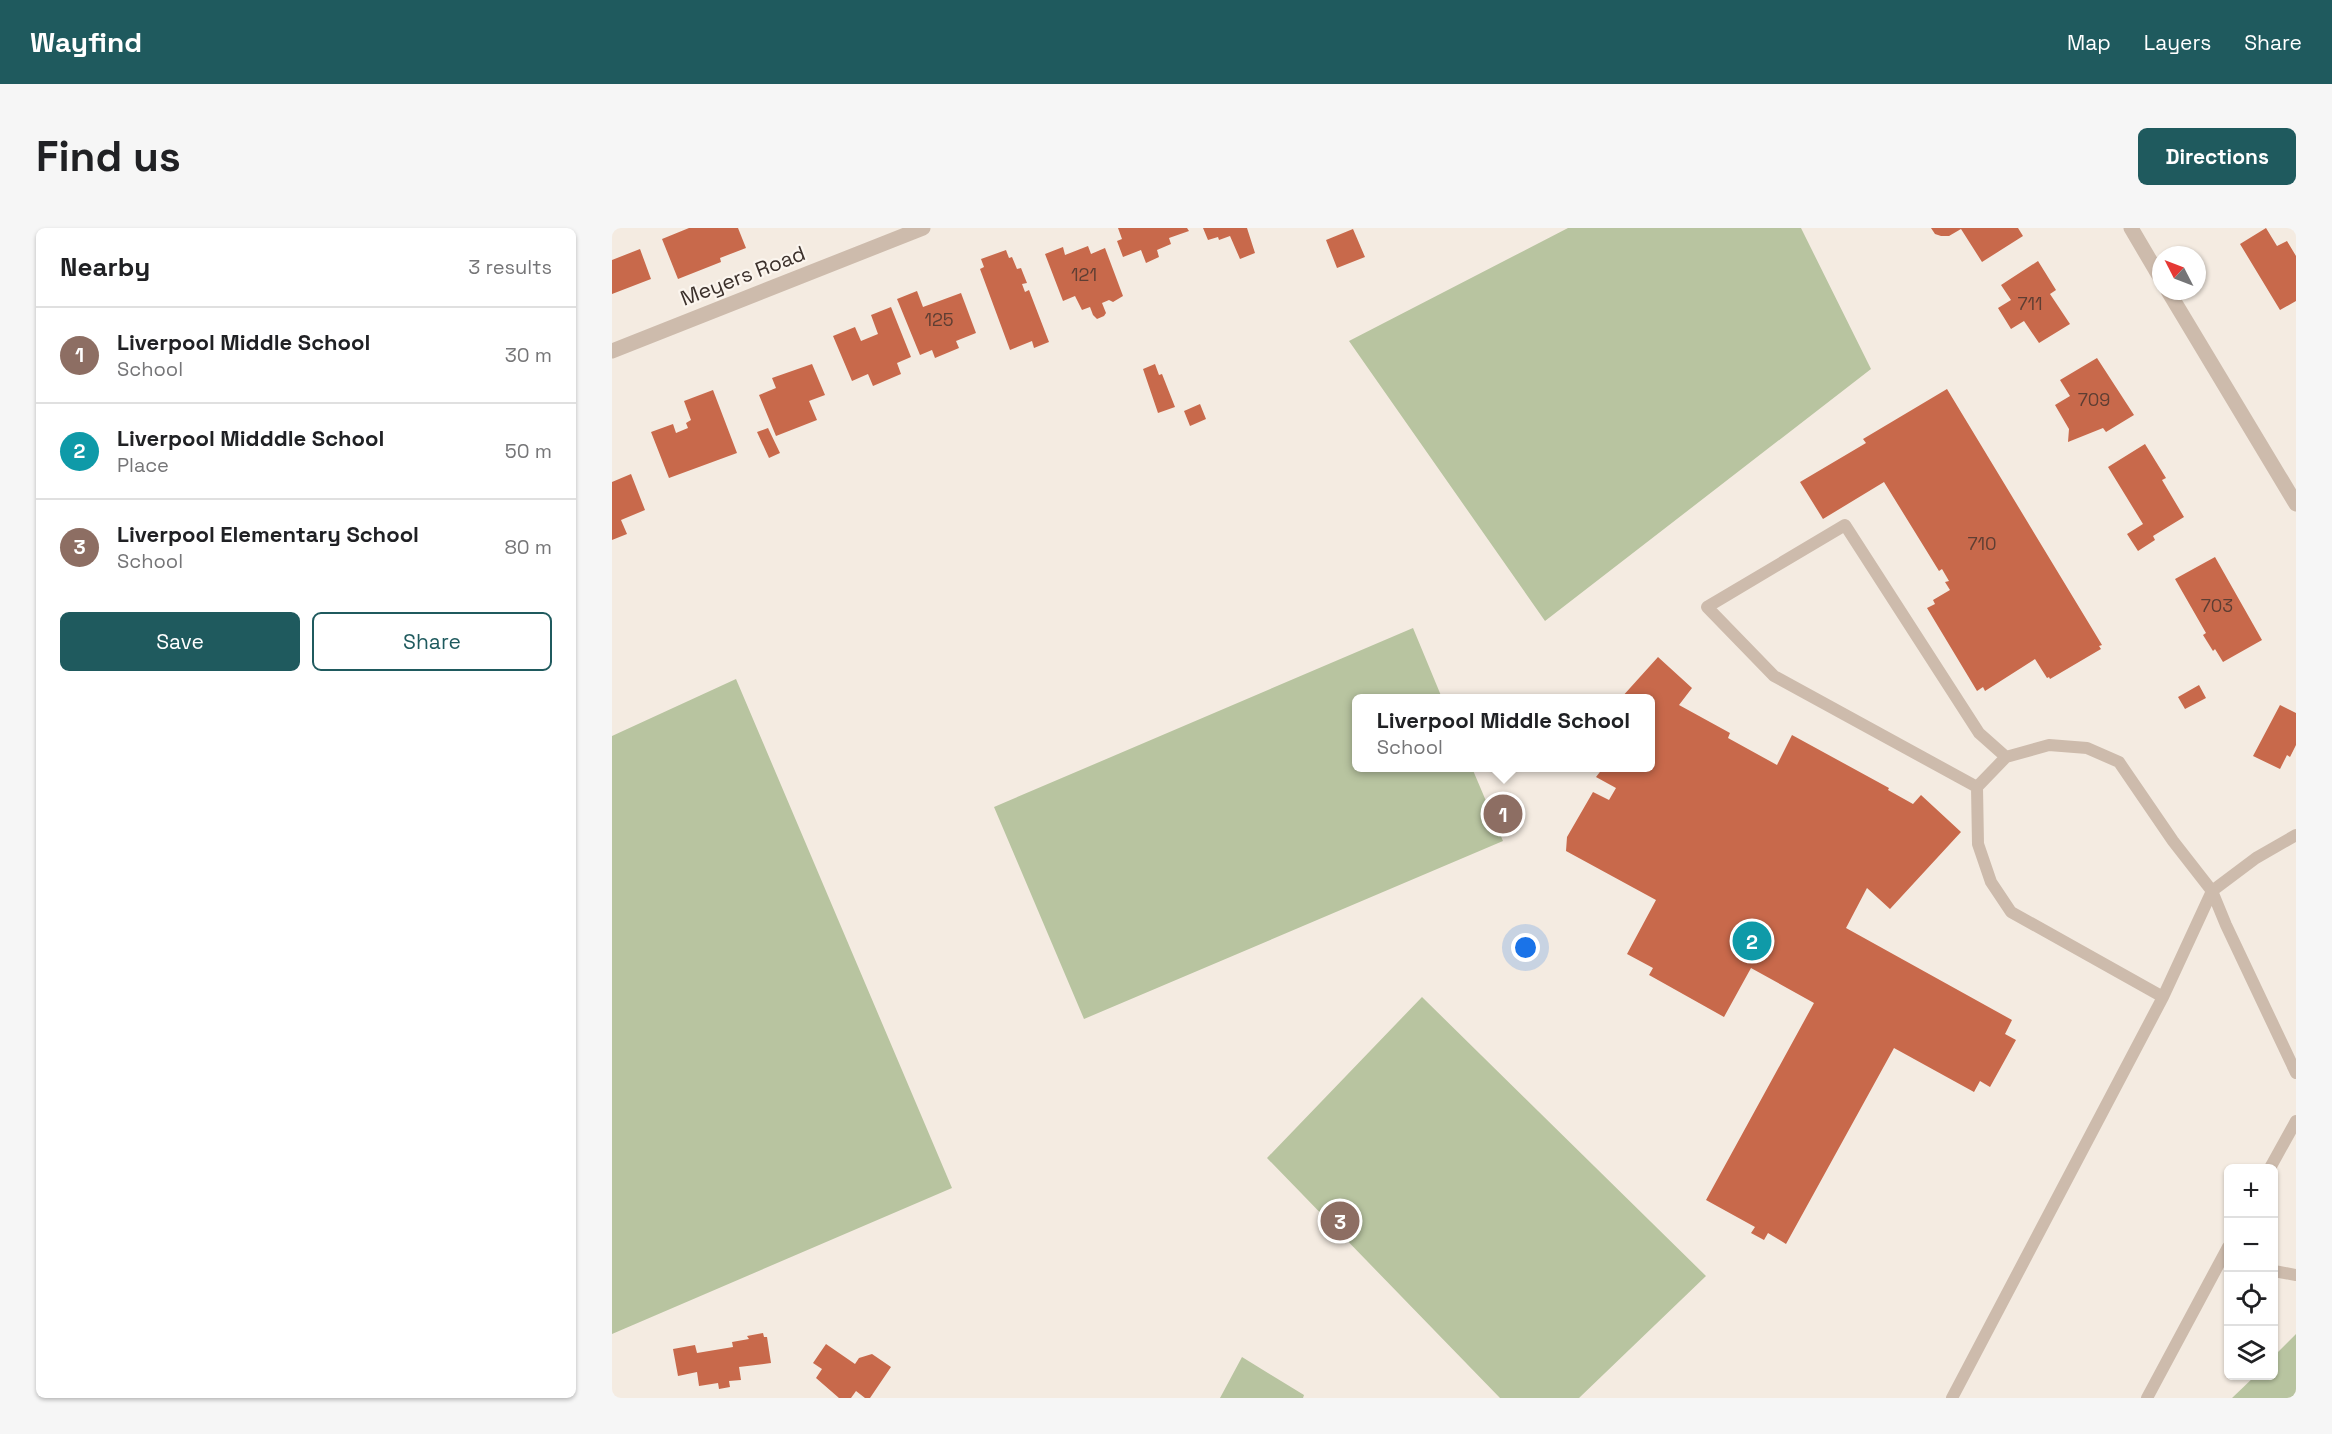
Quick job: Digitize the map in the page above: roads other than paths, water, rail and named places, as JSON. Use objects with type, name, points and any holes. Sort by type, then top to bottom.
[{"type":"street","name":"Meyers Road","points":[[612,351],[923,228]]},
{"type":"street","points":[[2131,228],[2152,264]]},
{"type":"street","points":[[2173,300],[2296,504]]},
{"type":"lane","points":[[1977,787],[1774,676],[1707,607],[1845,525],[1979,734],[2006,757]]},
{"type":"lane","points":[[2163,997],[2011,912],[1991,882],[1978,844],[1977,787],[2006,757],[2049,745],[2087,748],[2119,762],[2173,841],[2212,891],[2296,1073]]},
{"type":"lane","points":[[1952,1398],[2163,997],[2212,891],[2256,858],[2296,835]]},
{"type":"lane","points":[[2273,1164],[2296,1121]]},
{"type":"lane","points":[[2147,1398],[2224,1263]]},
{"type":"lane","points":[[2278,1272],[2296,1275]]},
{"type":"place","name":"Liverpool Middle School","points":[[1503,814]]},
{"type":"place","name":"Liverpool Midddle School","points":[[1752,941]]},
{"type":"place","name":"Liverpool Elementary School","points":[[1340,1221]]}]
